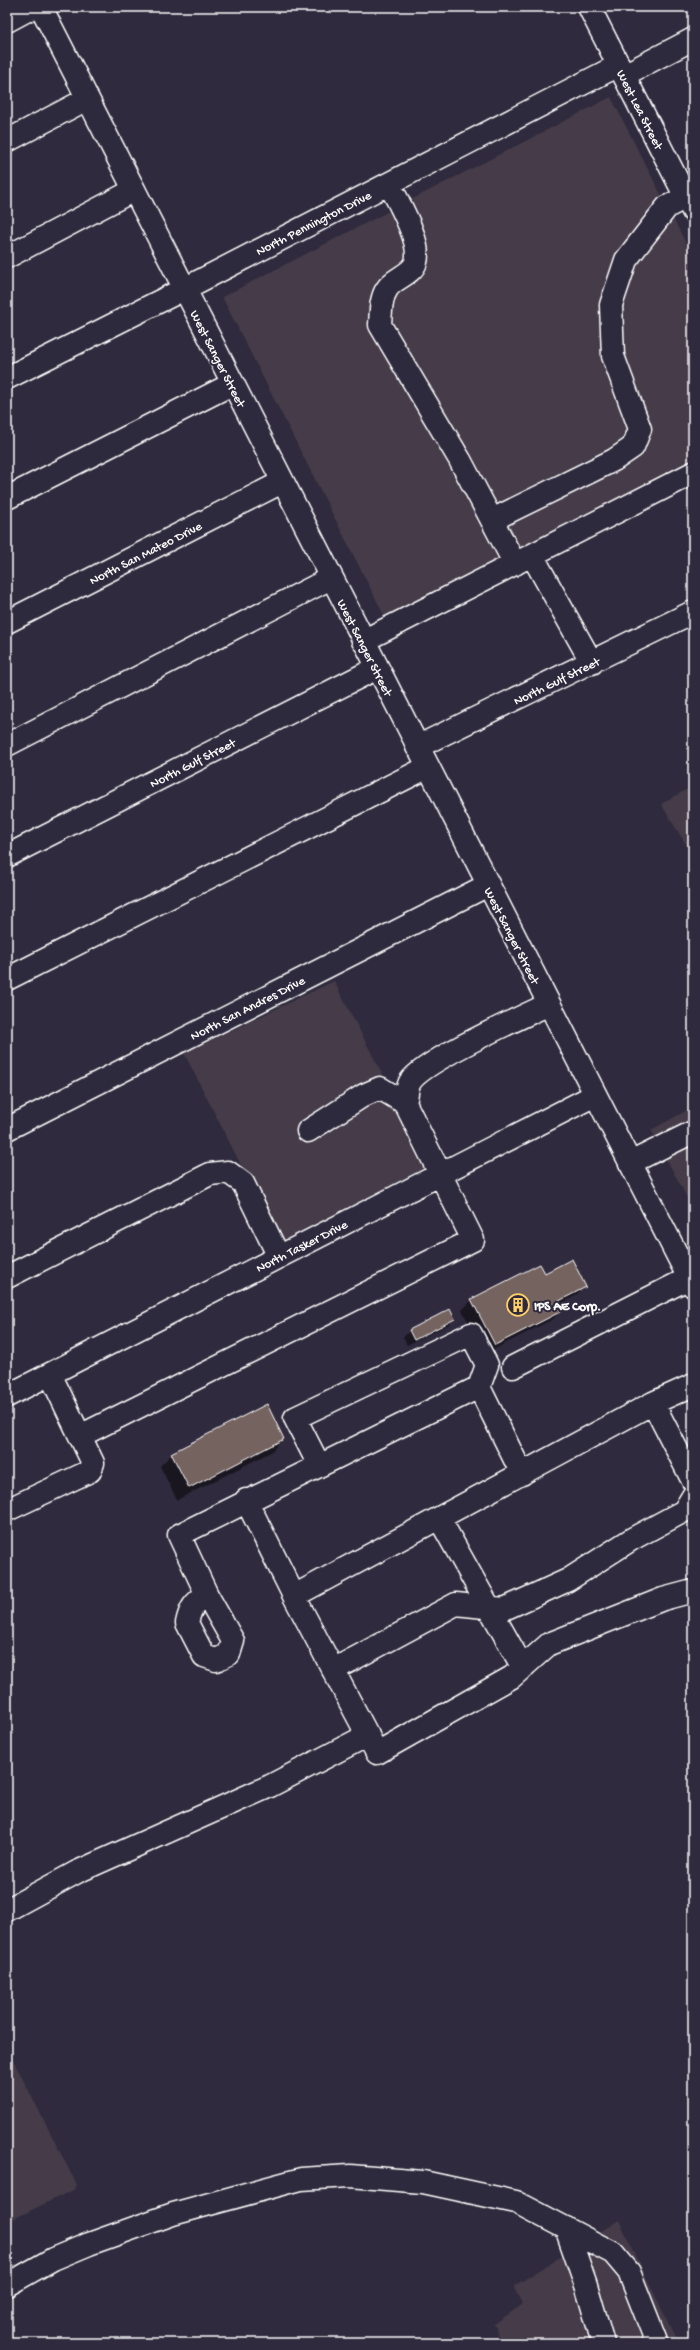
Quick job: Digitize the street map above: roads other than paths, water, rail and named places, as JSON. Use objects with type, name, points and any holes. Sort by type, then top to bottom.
[{"type":"street","points":[[7,21],[33,7]]},
{"type":"street","name":"West Sanger Street","points":[[41,7],[691,1282]]},
{"type":"street","name":"West Lea Street","points":[[589,7],[690,204]]},
{"type":"street","name":"North Pennington Drive","points":[[7,378],[389,184],[621,70],[693,39]]},
{"type":"street","points":[[7,141],[87,99]]},
{"type":"street","points":[[389,184],[400,205],[413,236],[417,250],[416,262],[410,270],[387,288],[382,300],[380,325],[460,460],[492,520],[523,560],[592,663]]},
{"type":"street","points":[[7,257],[134,190]]},
{"type":"street","points":[[492,520],[614,460],[632,447],[640,429],[613,356],[611,305],[626,260],[667,207],[690,204]]},
{"type":"street","points":[[7,498],[232,384]]},
{"type":"street","points":[[363,641],[693,473]]},
{"type":"street","name":"North San Mateo Drive","points":[[7,622],[282,482]]},
{"type":"street","points":[[7,745],[331,578]]},
{"type":"street","name":"North Gulf Street","points":[[417,747],[592,663],[693,612]]},
{"type":"street","name":"North Gulf Street","points":[[7,856],[377,668]]},
{"type":"street","points":[[7,979],[428,768]]},
{"type":"street","name":"North San Andres Drive","points":[[7,1129],[488,885]]},
{"type":"street","points":[[405,1102],[409,1083],[417,1074],[450,1053],[549,1004]]},
{"type":"street","points":[[80,1436],[472,1240],[405,1102],[380,1088],[364,1095],[308,1131]]},
{"type":"street","name":"North Tasker Drive","points":[[7,1396],[595,1095]]},
{"type":"street","points":[[630,1163],[693,1132]]},
{"type":"street","points":[[7,1277],[210,1174],[228,1172],[243,1183],[279,1257]]},
{"type":"street","points":[[513,1367],[691,1282]]},
{"type":"street","points":[[207,1595],[179,1535],[246,1500],[319,1465],[479,1387],[487,1365],[471,1334],[295,1418],[319,1465]]},
{"type":"street","points":[[7,1510],[90,1471],[93,1462],[50,1374]]},
{"type":"street","points":[[294,1596],[653,1403],[693,1385]]},
{"type":"street","points":[[479,1387],[522,1474]]},
{"type":"street","points":[[653,1403],[693,1481]]},
{"type":"street","points":[[333,1670],[456,1604],[504,1608],[568,1580],[632,1539],[684,1511],[693,1496]]},
{"type":"street","points":[[246,1500],[294,1596],[377,1753],[512,1677],[549,1644],[663,1599],[693,1591]]},
{"type":"street","points":[[439,1518],[523,1668]]},
{"type":"street","points":[[7,1910],[77,1872],[270,1786],[368,1735]]},
{"type":"street","points":[[7,2285],[52,2259],[89,2244],[173,2214],[301,2179],[350,2176],[423,2182],[516,2202],[613,2253],[629,2272],[657,2343]]},
{"type":"street","points":[[566,2228],[586,2285],[603,2343]]},
{"type":"place","name":"IPS AE Corp.","points":[[518,1305]]}]
